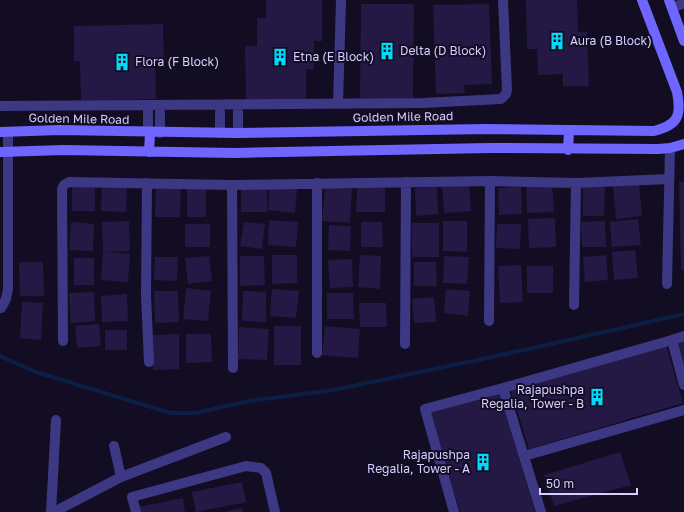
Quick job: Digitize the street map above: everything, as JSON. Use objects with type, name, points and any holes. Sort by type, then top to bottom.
[{"type":"street","points":[[338,104],[341,0]]},
{"type":"street","points":[[0,106],[423,103],[502,99],[507,90],[503,0]]},
{"type":"street","name":"Golden Mile Road","points":[[4,132],[60,130],[153,133],[238,133],[486,128],[654,131],[668,127],[674,122],[678,114],[679,104],[677,92],[642,0]]},
{"type":"street","points":[[684,2],[671,4],[684,41]]},
{"type":"street","points":[[148,111],[153,133]]},
{"type":"street","points":[[149,152],[160,112]]},
{"type":"street","points":[[220,112],[220,133]]},
{"type":"street","points":[[238,112],[238,133]]},
{"type":"street","points":[[568,150],[569,130]]},
{"type":"street","points":[[1,308],[6,299],[8,289],[4,132]]},
{"type":"street","points":[[4,152],[64,150],[149,152],[296,152],[490,148],[568,150],[670,148],[684,144]]},
{"type":"street","points":[[667,284],[670,148]]},
{"type":"street","points":[[63,341],[62,189],[64,185],[69,182],[232,184],[490,181],[576,183],[669,179]]},
{"type":"street","points":[[489,321],[490,181]]},
{"type":"street","points":[[405,344],[406,182]]},
{"type":"street","points":[[147,183],[146,295],[149,362]]},
{"type":"street","points":[[317,183],[318,353]]},
{"type":"street","points":[[574,305],[576,183]]},
{"type":"street","points":[[232,184],[233,368]]},
{"type":"street","points":[[454,512],[425,409],[684,336]]},
{"type":"street","points":[[672,340],[684,385]]},
{"type":"street","points":[[503,388],[541,512]]},
{"type":"street","points":[[524,456],[684,410]]},
{"type":"street","points":[[51,512],[56,420]]},
{"type":"street","points":[[54,512],[120,477],[226,437]]},
{"type":"street","points":[[114,446],[120,477]]},
{"type":"street","points":[[136,512],[132,497],[246,466],[261,468],[266,474],[275,512]]},
{"type":"building","name":"Etna (E Block)","points":[[266,0],[322,0],[322,41],[314,41],[314,69],[306,69],[306,102],[246,102],[245,46],[257,46],[257,18],[266,18]]},
{"type":"building","name":"Aura (B Block)","points":[[526,0],[577,0],[578,32],[587,32],[589,86],[563,86],[563,74],[538,75],[537,49],[527,49]]},
{"type":"building","name":"Delta (D Block)","points":[[361,4],[414,4],[413,98],[360,98]]},
{"type":"building","points":[[489,4],[492,84],[464,85],[465,93],[436,94],[433,5]]},
{"type":"building","name":"Flora (F Block)","points":[[163,24],[164,64],[155,64],[156,99],[81,101],[80,61],[74,61],[74,26]]},
{"type":"building","points":[[679,182],[684,182],[684,270],[681,270]]},
{"type":"building","points":[[552,183],[554,212],[527,213],[526,184]]},
{"type":"building","points":[[639,183],[642,216],[616,219],[613,186]]},
{"type":"building","points":[[102,184],[127,185],[126,212],[101,211]]},
{"type":"building","points":[[469,185],[471,211],[444,213],[442,187]]},
{"type":"building","points":[[72,186],[95,186],[95,211],[72,211]]},
{"type":"building","points":[[156,186],[181,186],[180,217],[155,217]]},
{"type":"building","points":[[270,186],[297,188],[295,213],[268,210]]},
{"type":"building","points":[[325,187],[352,189],[350,223],[322,221]]},
{"type":"building","points":[[437,187],[438,214],[416,216],[415,188]]},
{"type":"building","points":[[521,187],[522,214],[499,215],[498,188]]},
{"type":"building","points":[[583,187],[605,187],[604,216],[583,216]]},
{"type":"building","points":[[241,188],[267,188],[267,212],[241,212]]},
{"type":"building","points":[[357,188],[385,188],[385,212],[356,212]]},
{"type":"building","points":[[187,189],[206,189],[206,217],[187,217]]},
{"type":"building","points":[[555,218],[556,247],[529,248],[528,219]]},
{"type":"building","points":[[638,219],[641,245],[612,247],[610,222]]},
{"type":"building","points":[[269,220],[298,222],[296,247],[268,245]]},
{"type":"building","points":[[129,221],[130,251],[105,252],[130,254],[128,282],[101,280],[103,252],[102,222]]},
{"type":"building","points":[[443,221],[467,221],[467,252],[443,251]]},
{"type":"building","points":[[605,221],[606,247],[582,247],[581,222]]},
{"type":"building","points":[[71,222],[94,224],[93,251],[69,250]]},
{"type":"building","points":[[244,222],[265,224],[262,249],[240,246]]},
{"type":"building","points":[[361,222],[382,222],[383,247],[361,247]]},
{"type":"building","points":[[412,223],[439,223],[439,257],[412,257]]},
{"type":"building","points":[[185,224],[210,224],[210,247],[185,247]]},
{"type":"building","points":[[497,224],[521,224],[520,249],[496,248]]},
{"type":"building","points":[[329,225],[351,226],[350,251],[328,250]]},
{"type":"building","points":[[635,250],[638,278],[614,280],[612,252]]},
{"type":"building","points":[[272,255],[297,255],[297,283],[272,284]]},
{"type":"building","points":[[360,255],[381,256],[380,289],[358,287]]},
{"type":"building","points":[[606,255],[608,280],[585,282],[583,257]]},
{"type":"building","points":[[209,256],[212,281],[188,284],[185,258]]},
{"type":"building","points":[[240,256],[264,256],[265,285],[240,286]]},
{"type":"building","points":[[444,256],[469,257],[467,284],[443,283]]},
{"type":"building","points":[[155,257],[178,257],[177,281],[154,280]]},
{"type":"building","points":[[74,258],[94,258],[94,285],[74,285]]},
{"type":"building","points":[[352,259],[353,287],[330,288],[328,260]]},
{"type":"building","points":[[19,262],[43,262],[44,296],[20,296]]},
{"type":"building","points":[[414,262],[436,262],[437,286],[414,286]]},
{"type":"building","points":[[521,265],[523,302],[500,303],[498,266]]},
{"type":"building","points":[[527,266],[553,266],[553,293],[527,293]]},
{"type":"building","points":[[186,288],[211,291],[208,321],[183,319]]},
{"type":"building","points":[[272,289],[299,291],[296,318],[270,316]]},
{"type":"building","points":[[446,289],[470,291],[468,316],[444,313]]},
{"type":"building","points":[[154,291],[178,291],[179,322],[155,323]]},
{"type":"building","points":[[243,291],[266,292],[266,322],[242,321]]},
{"type":"building","points":[[94,292],[95,321],[71,323],[69,293]]},
{"type":"building","points":[[327,293],[353,293],[354,319],[327,319]]},
{"type":"building","points":[[127,294],[128,321],[102,322],[101,296]]},
{"type":"building","points":[[434,297],[436,322],[414,323],[412,299]]},
{"type":"building","points":[[22,302],[43,303],[41,340],[20,338]]},
{"type":"building","points":[[359,303],[386,303],[387,327],[360,327]]},
{"type":"building","points":[[99,324],[101,346],[77,348],[75,326]]},
{"type":"building","points":[[274,326],[301,326],[301,365],[274,365]]},
{"type":"building","points":[[325,326],[360,329],[358,358],[322,355]]},
{"type":"building","points":[[239,327],[269,329],[267,360],[238,359]]},
{"type":"building","points":[[105,330],[127,330],[127,350],[105,350]]},
{"type":"building","points":[[179,334],[179,369],[153,370],[153,335]]},
{"type":"building","points":[[186,334],[211,334],[212,362],[186,363]]},
{"type":"building","points":[[684,340],[684,366],[677,342]]},
{"type":"building","name":"Rajapushpa Regalia, Tower - B","points":[[666,345],[683,403],[529,449],[511,391]]},
{"type":"building","name":"Rajapushpa Regalia, Tower - A","points":[[500,393],[535,512],[460,512],[430,412]]},
{"type":"building","points":[[620,452],[631,485],[554,506],[544,475]]},
{"type":"building","points":[[242,482],[246,502],[196,512],[192,492]]},
{"type":"building","points":[[183,498],[185,512],[140,512],[138,507]]},
{"type":"building","points":[[242,508],[243,512],[227,512],[227,511]]},
{"type":"waterway","points":[[0,356],[36,372],[171,413],[196,413],[249,401],[334,390],[520,351],[684,314]]},
{"type":"place","name":"Aura (B Block)","points":[[557,41]]},
{"type":"place","name":"Delta (D Block)","points":[[387,51]]},
{"type":"place","name":"Etna (E Block)","points":[[280,57]]},
{"type":"place","name":"Flora (F Block)","points":[[122,62]]},
{"type":"place","name":"Rajapushpa Regalia, Tower - B","points":[[597,397]]},
{"type":"place","name":"Rajapushpa Regalia, Tower - A","points":[[483,462]]}]
